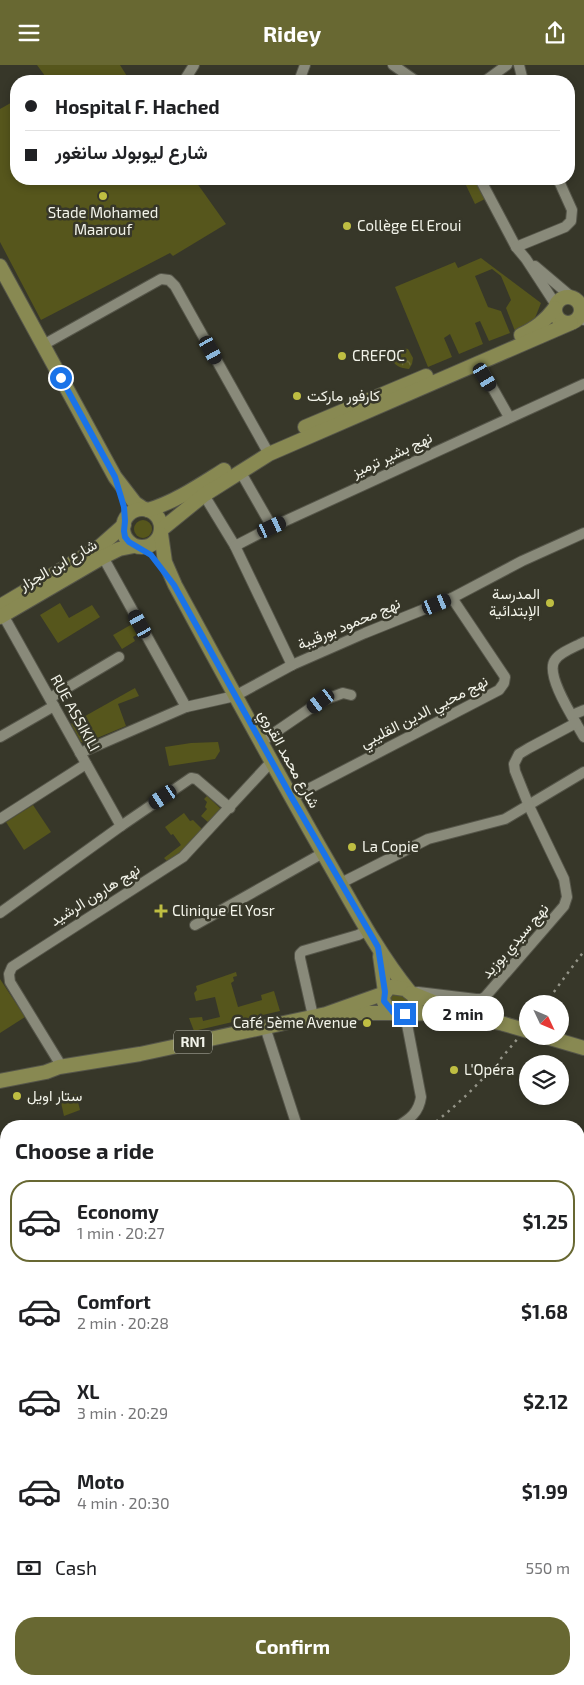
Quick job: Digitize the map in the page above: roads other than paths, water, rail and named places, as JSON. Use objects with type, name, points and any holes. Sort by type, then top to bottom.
[{"type":"main road","name":"شارع محمد القروي","points":[[0,266],[115,477],[135,503],[158,517],[165,562],[174,585],[340,883],[395,974],[410,992]]},
{"type":"main road","points":[[124,523],[133,512],[161,506],[342,410],[536,329],[556,306],[566,298],[579,313]]},
{"type":"main road","points":[[556,306],[556,316],[562,322],[579,313]]},
{"type":"main road","points":[[136,546],[150,546],[158,539],[161,532],[204,495],[267,450],[347,419],[479,363],[579,313]]},
{"type":"main road","name":"شارع محمد القروي","points":[[115,477],[124,507],[125,537],[151,555],[174,585]]},
{"type":"main road","name":"شارع ابن الجزار","points":[[1,613],[98,548],[124,523]]},
{"type":"main road","name":"شارع ابن الجزار","points":[[1,613],[103,557],[120,549],[136,546]]},
{"type":"main road","name":"شارع محمد القروي","points":[[378,947],[385,992]]},
{"type":"main road","name":"RN1","points":[[0,1081],[46,1072],[61,1067],[140,1054],[320,1015],[385,992],[392,987],[410,992],[468,1016]]},
{"type":"main road","points":[[385,992],[384,1001],[389,1009],[403,1014],[412,1012],[416,1004],[416,1000],[410,992]]},
{"type":"main road","name":"RN1","points":[[320,1015],[429,1013],[468,1016],[519,1028]]},
{"type":"main road","points":[[569,1044],[584,1048]]},
{"type":"main road","name":"RN1","points":[[0,1074],[45,1065],[61,1067]]},
{"type":"street","points":[[394,65],[408,75]]},
{"type":"street","points":[[493,75],[507,65]]},
{"type":"street","points":[[483,185],[516,247],[579,313]]},
{"type":"street","points":[[516,247],[565,227],[571,221],[572,210],[561,185]]},
{"type":"street","points":[[526,259],[556,306]]},
{"type":"street","points":[[43,345],[161,279],[169,280],[175,286],[267,450]]},
{"type":"street","points":[[479,363],[509,417]]},
{"type":"street","name":"نهج بشير ترميز","points":[[235,546],[272,527],[584,384]]},
{"type":"street","points":[[240,471],[272,527]]},
{"type":"street","points":[[204,495],[235,546],[292,665]]},
{"type":"street","name":"نهج محمود بورقيبة","points":[[80,753],[186,707],[235,696],[292,665],[452,598],[522,561],[584,534]]},
{"type":"street","points":[[103,557],[186,707]]},
{"type":"street","name":"نهج محيي الدين القليبي","points":[[292,798],[499,690],[504,683],[505,677],[452,598]]},
{"type":"street","name":"RUE ASSIKILI","points":[[1,613],[121,826]]},
{"type":"street","points":[[584,642],[557,657],[551,669],[553,678],[584,737]]},
{"type":"street","points":[[0,737],[119,657]]},
{"type":"street","points":[[261,742],[321,701],[343,693],[351,695]]},
{"type":"street","points":[[530,806],[515,771],[514,764],[516,759],[584,710]]},
{"type":"street","name":"نهج هارون الرشيد","points":[[61,1067],[10,981],[9,974],[12,967],[178,861],[230,808],[272,761]]},
{"type":"street","points":[[0,819],[86,764]]},
{"type":"street","points":[[340,883],[422,842],[510,817],[584,772]]},
{"type":"street","points":[[0,913],[191,778],[196,779],[230,808]]},
{"type":"street","name":"نهج سيدي بوزيد","points":[[410,992],[481,999],[491,991],[560,912],[567,897],[567,888],[530,806]]},
{"type":"street","points":[[195,925],[323,853]]},
{"type":"street","points":[[320,1015],[300,958],[300,953],[358,935],[368,930]]},
{"type":"street","points":[[403,1014],[421,1097],[416,1113],[406,1120]]},
{"type":"street","points":[[265,1027],[295,1120]]},
{"type":"railway","points":[[552,995],[584,951]]},
{"type":"railway","points":[[438,1120],[482,1079],[519,1037]]},
{"type":"place","name":"Stade Mohamed Maarouf","points":[[103,196]]},
{"type":"place","name":"Collège El Eroui","points":[[347,226]]},
{"type":"place","name":"CREFOC","points":[[342,356]]},
{"type":"place","name":"كارفور ماركت","points":[[297,396]]},
{"type":"place","name":"المدرسة الإبتدائية","points":[[550,603]]},
{"type":"place","name":"La Copie","points":[[352,847]]},
{"type":"place","name":"Clinique El Yosr","points":[[161,911]]},
{"type":"place","name":"Café 5ème Avenue","points":[[367,1023]]},
{"type":"place","name":"L'Opéra","points":[[454,1070]]},
{"type":"place","name":"ستار اويل","points":[[17,1096]]}]
